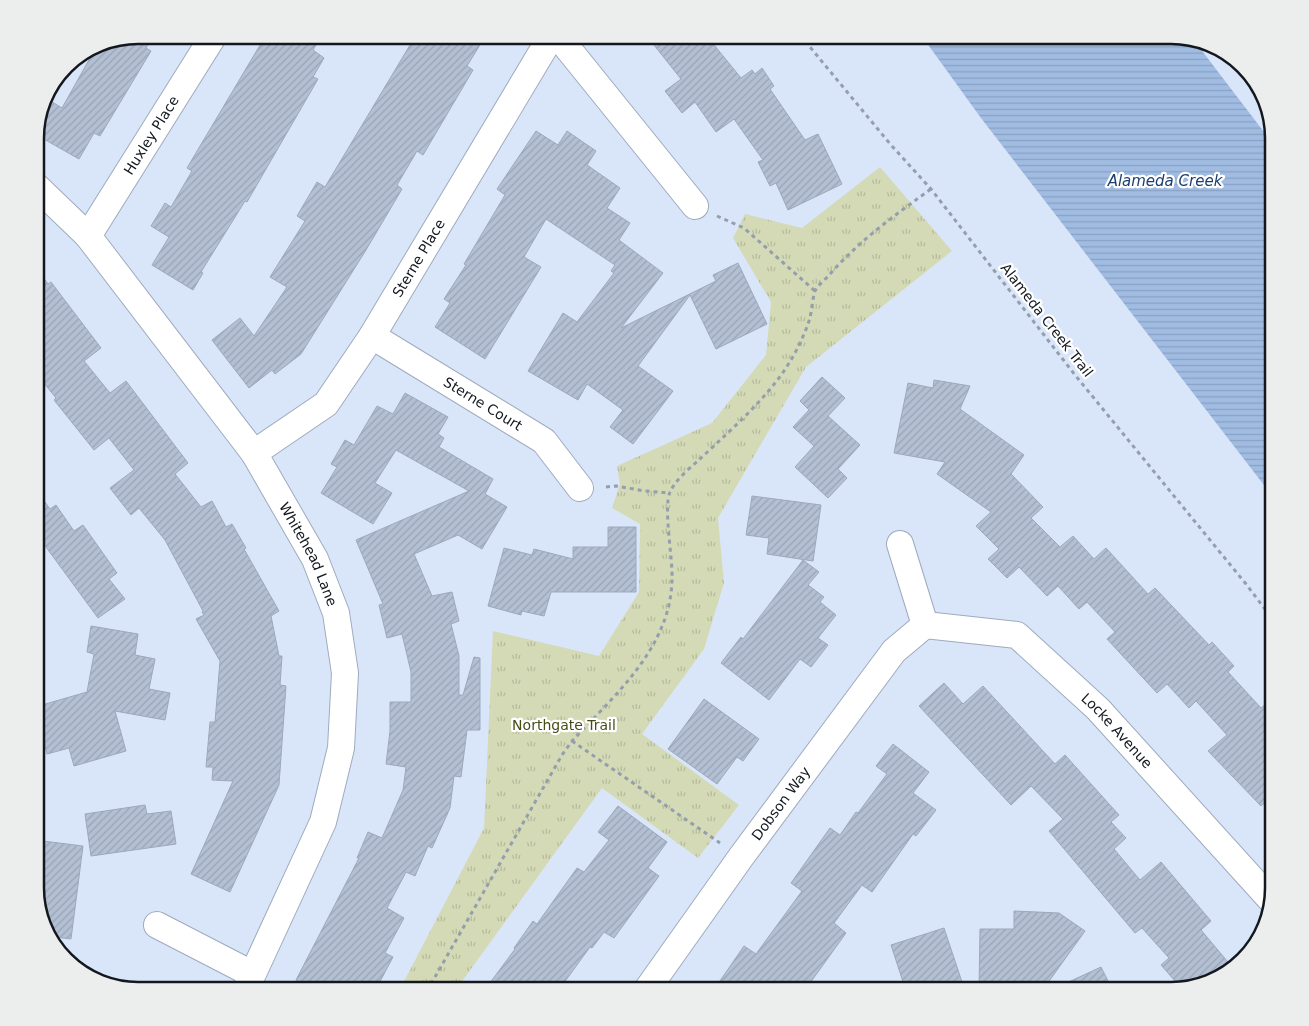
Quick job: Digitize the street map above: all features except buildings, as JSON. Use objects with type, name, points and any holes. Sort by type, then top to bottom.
[{"type":"street","name":"Huxley Place","points":[[88,236],[208,44]]},
{"type":"street","name":"Sterne Place","points":[[254,453],[326,404],[372,336],[547,44]]},
{"type":"street","points":[[564,44],[695,206]]},
{"type":"street","name":"Whitehead Lane","points":[[44,194],[88,236],[254,453],[315,559],[336,613],[345,674],[341,748],[323,822],[248,982]]},
{"type":"street","name":"Sterne Court","points":[[372,336],[544,441],[580,488]]},
{"type":"street","points":[[900,544],[925,625]]},
{"type":"street","name":"Dobson Way","points":[[652,982],[741,857],[894,651],[925,625]]},
{"type":"street","name":"Locke Avenue","points":[[925,625],[1017,635],[1098,709],[1265,894]]},
{"type":"street","points":[[157,925],[246,982]]},
{"type":"path","name":"Alameda Creek Trail","points":[[807,44],[930,189],[1075,375],[1265,610]]},
{"type":"path","points":[[432,982],[562,755],[640,665],[664,624],[671,598],[672,578],[668,516],[670,493],[683,475],[765,395],[779,377],[801,340],[813,307],[815,291],[858,246],[887,220],[930,189]]},
{"type":"path","points":[[695,206],[744,228],[815,291]]},
{"type":"path","points":[[580,488],[616,486],[670,493]]},
{"type":"path","points":[[572,742],[741,857]]},
{"type":"green space","name":"Northgate Trail","points":[[880,167],[952,251],[806,367],[718,518],[724,583],[704,649],[642,734],[739,805],[698,858],[602,788],[462,982],[404,982],[484,828],[493,631],[599,656],[639,592],[640,524],[612,508],[620,484],[617,466],[712,423],[766,355],[771,302],[733,238],[745,214],[802,228]]},
{"type":"water","name":"Alameda Creek","points":[[928,44],[1171,44],[1200,48],[1265,133],[1265,486],[981,118]]}]
